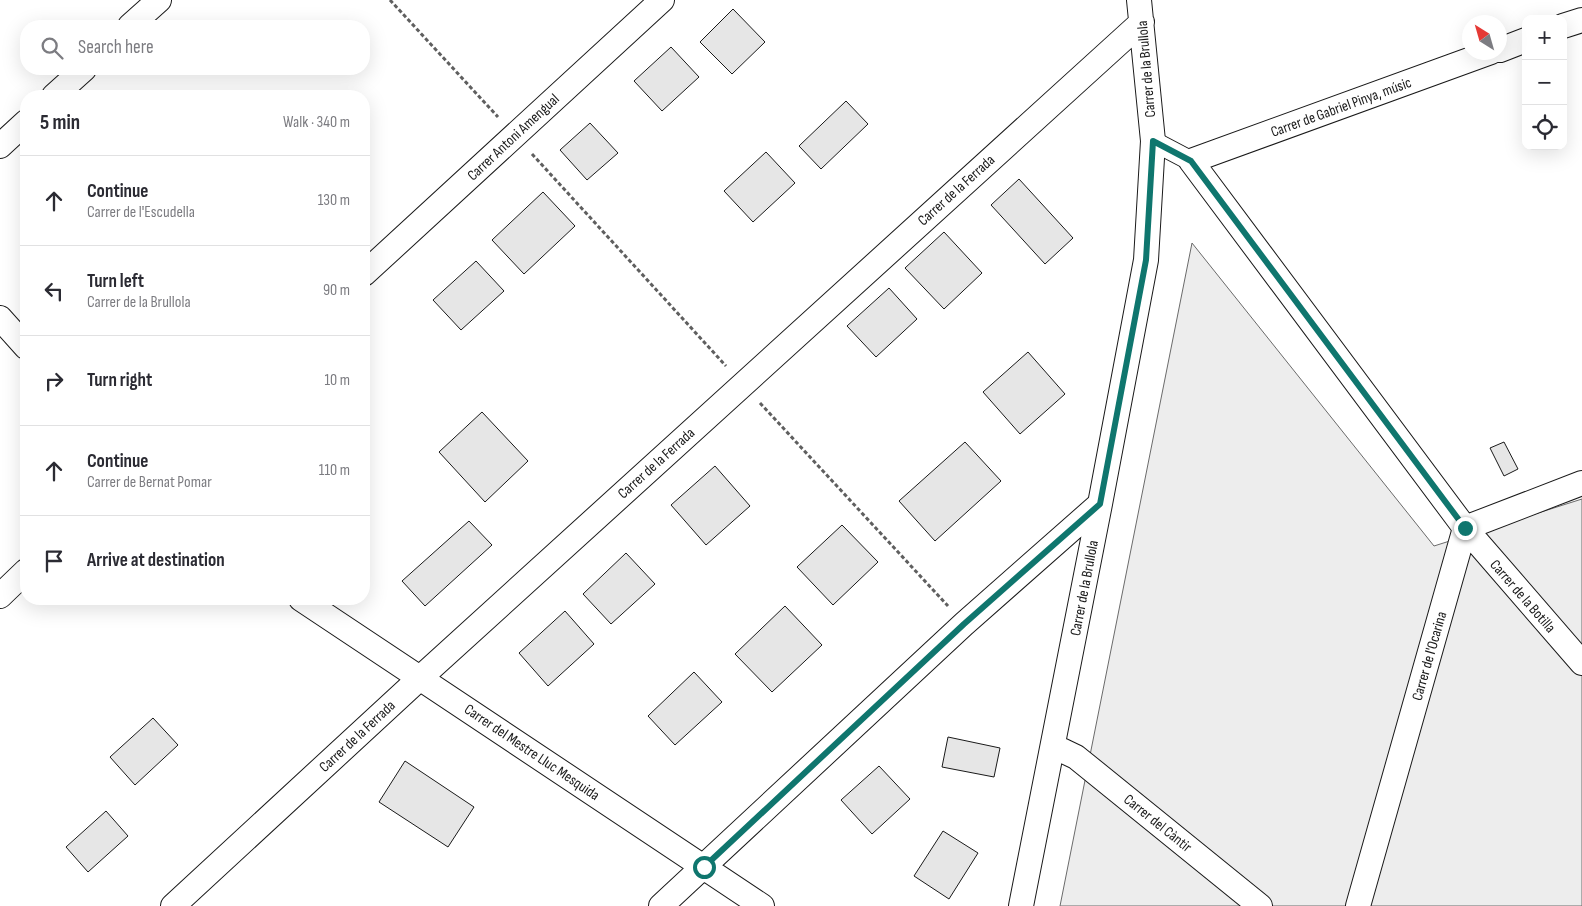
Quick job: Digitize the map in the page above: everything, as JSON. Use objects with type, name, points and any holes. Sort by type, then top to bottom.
[{"type":"street","points":[[137,20],[159,0]]},
{"type":"street","name":"Carrer Antoni Amengual","points":[[370,268],[662,0]]},
{"type":"street","name":"Carrer de la Brullola","points":[[1021,906],[1146,260],[1153,141],[1140,11]]},
{"type":"street","name":"Carrer de la Ferrada","points":[[173,906],[1140,11]]},
{"type":"street","points":[[1567,25],[1582,20]]},
{"type":"street","points":[[1507,47],[1522,42]]},
{"type":"street","name":"Carrer de Gabriel Pinya, músic","points":[[1191,161],[1469,60]]},
{"type":"street","points":[[61,90],[77,75]]},
{"type":"street","points":[[0,146],[20,128]]},
{"type":"street","points":[[1153,141],[1191,161]]},
{"type":"street","name":"Carrer de la Botilla","points":[[1191,161],[1465,528],[1582,664]]},
{"type":"street","points":[[0,318],[20,340]]},
{"type":"street","points":[[1465,528],[1582,483]]},
{"type":"street","points":[[661,906],[964,624],[1100,504]]},
{"type":"street","name":"Carrer de l'Ocarina","points":[[1358,906],[1465,528]]},
{"type":"street","points":[[0,596],[20,577]]},
{"type":"street","name":"Carrer del Mestre Lluc Mesquida","points":[[310,605],[762,906]]},
{"type":"street","name":"Carrer del Càntir","points":[[1053,746],[1076,757],[1260,906]]},
{"type":"path","points":[[390,0],[501,120]]},
{"type":"path","points":[[526,148],[726,366]]},
{"type":"path","points":[[760,402],[954,613]]},
{"type":"shaded area","points":[[1192,243],[1434,546],[1582,499],[1582,906],[1060,906]]},
{"type":"building","points":[[733,9],[765,42],[732,74],[700,42]]},
{"type":"building","points":[[671,47],[699,77],[662,111],[634,81]]},
{"type":"building","points":[[846,101],[868,124],[821,169],[799,146]]},
{"type":"building","points":[[590,123],[618,153],[587,180],[560,150]]},
{"type":"building","points":[[766,152],[795,183],[753,222],[724,191]]},
{"type":"building","points":[[1019,179],[1073,238],[1045,264],[991,205]]},
{"type":"building","points":[[543,192],[575,226],[524,274],[492,240]]},
{"type":"building","points":[[944,232],[982,273],[944,309],[905,268]]},
{"type":"building","points":[[476,261],[504,291],[461,330],[433,300]]},
{"type":"building","points":[[889,288],[917,319],[876,357],[847,326]]},
{"type":"building","points":[[1028,352],[1065,394],[1020,434],[983,392]]},
{"type":"building","points":[[482,412],[528,461],[485,502],[439,452]]},
{"type":"building","points":[[965,442],[1001,481],[935,541],[899,501]]},
{"type":"building","points":[[1504,442],[1518,469],[1504,476],[1490,448]]},
{"type":"building","points":[[715,466],[750,506],[706,545],[671,505]]},
{"type":"building","points":[[469,521],[492,545],[425,606],[402,581]]},
{"type":"building","points":[[842,525],[878,562],[833,605],[797,567]]},
{"type":"building","points":[[626,553],[655,584],[611,624],[583,594]]},
{"type":"building","points":[[785,606],[822,645],[772,692],[735,654]]},
{"type":"building","points":[[565,611],[594,644],[548,686],[519,653]]},
{"type":"building","points":[[694,672],[722,702],[675,745],[648,716]]},
{"type":"building","points":[[153,718],[178,745],[135,785],[110,757]]},
{"type":"building","points":[[948,737],[1000,748],[994,777],[942,767]]},
{"type":"building","points":[[405,761],[474,807],[448,847],[379,802]]},
{"type":"building","points":[[879,766],[910,799],[872,834],[841,800]]},
{"type":"building","points":[[106,811],[128,836],[88,872],[66,847]]},
{"type":"building","points":[[943,831],[978,853],[949,899],[914,876]]},
{"type":"route","points":[[704,867],[964,624],[1100,504],[1146,260],[1153,141],[1191,161],[1465,528]]}]
